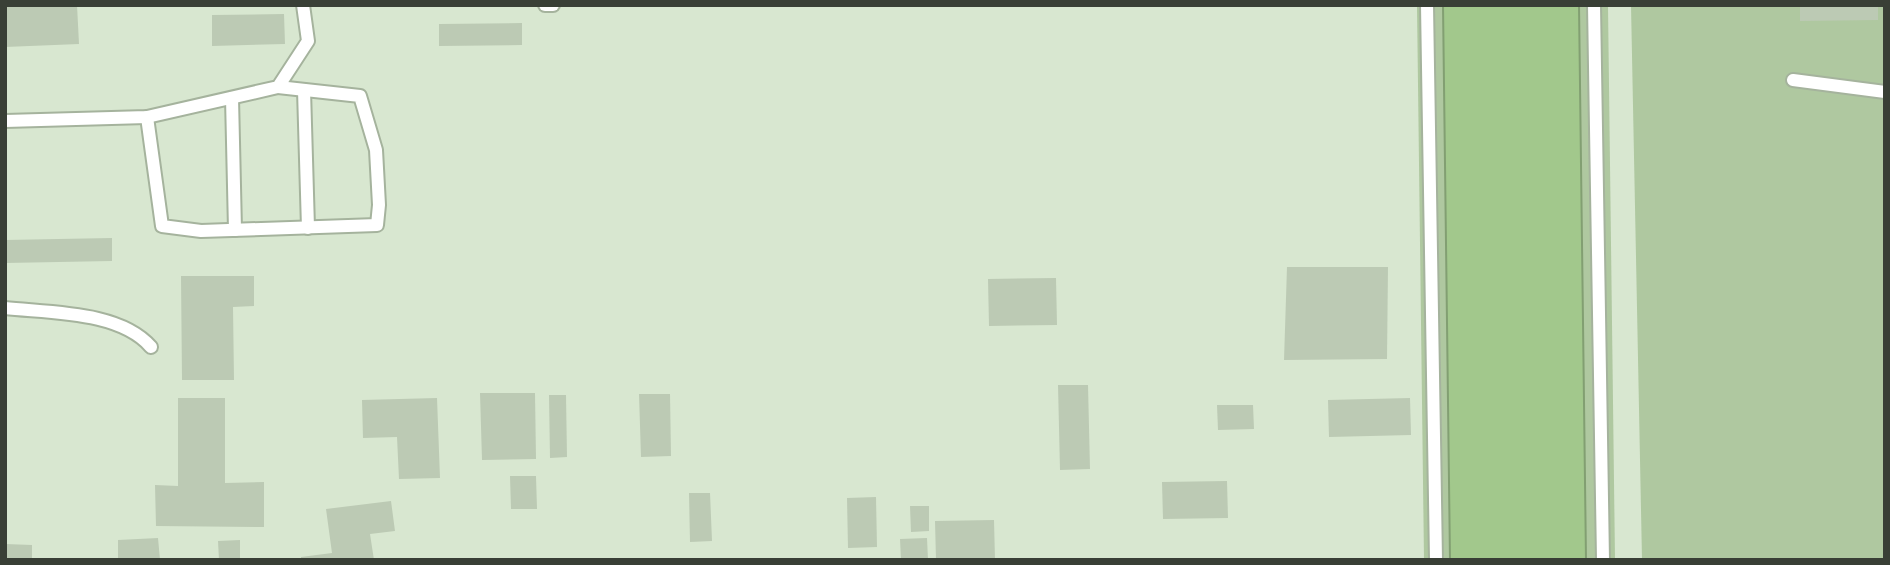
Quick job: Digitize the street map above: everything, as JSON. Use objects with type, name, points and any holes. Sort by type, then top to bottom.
[{"type":"lane","points":[[278,87],[308,41],[303,5]]},
{"type":"lane","points":[[545,5],[553,5]]},
{"type":"lane","points":[[1427,5],[1436,560]]},
{"type":"lane","points":[[1594,5],[1603,560]]},
{"type":"lane","points":[[1793,79],[1885,92]]},
{"type":"lane","points":[[5,121],[147,117],[278,87],[360,96],[376,150],[379,205],[377,225],[201,231],[162,226],[147,117]]},
{"type":"lane","points":[[304,90],[308,228]]},
{"type":"lane","points":[[232,98],[235,230]]},
{"type":"lane","points":[[5,308],[117,324],[142,337],[151,347]]},
{"type":"shaded area","points":[[1417,5],[1608,5],[1615,560],[1424,560]]},
{"type":"shaded area","points":[[1443,5],[1579,5],[1586,560],[1450,560]]},
{"type":"shaded area","points":[[1631,5],[1885,5],[1885,560],[1642,560]]},
{"type":"building","points":[[5,5],[77,5],[79,44],[5,47]]},
{"type":"building","points":[[1800,5],[1878,5],[1878,20],[1800,21]]},
{"type":"building","points":[[284,14],[285,44],[212,46],[212,15]]},
{"type":"building","points":[[522,23],[522,45],[439,46],[439,24]]},
{"type":"building","points":[[112,238],[112,261],[5,263],[5,240]]},
{"type":"building","points":[[1287,267],[1388,267],[1387,359],[1284,360]]},
{"type":"building","points":[[181,276],[254,276],[254,306],[233,307],[234,380],[182,380]]},
{"type":"building","points":[[1056,278],[1057,325],[989,326],[988,279]]},
{"type":"building","points":[[1058,385],[1088,385],[1090,469],[1060,470]]},
{"type":"building","points":[[480,393],[535,393],[536,459],[482,460]]},
{"type":"building","points":[[639,394],[670,394],[671,456],[641,457]]},
{"type":"building","points":[[549,395],[566,395],[567,457],[550,458]]},
{"type":"building","points":[[178,398],[225,398],[225,483],[264,482],[264,527],[156,526],[155,485],[178,486]]},
{"type":"building","points":[[437,398],[440,478],[399,479],[397,437],[363,438],[362,400]]},
{"type":"building","points":[[1410,398],[1411,435],[1329,437],[1328,400]]},
{"type":"building","points":[[1217,405],[1253,405],[1254,429],[1218,430]]},
{"type":"building","points":[[510,476],[536,476],[537,509],[511,509]]},
{"type":"building","points":[[1227,481],[1228,518],[1163,519],[1162,482]]},
{"type":"building","points":[[689,493],[710,493],[712,541],[690,542]]},
{"type":"building","points":[[876,497],[877,547],[848,548],[847,498]]},
{"type":"building","points":[[391,501],[395,531],[370,534],[374,560],[301,560],[301,557],[332,553],[326,509]]},
{"type":"building","points":[[910,506],[929,506],[929,531],[911,532]]},
{"type":"building","points":[[994,520],[995,560],[936,560],[935,521]]},
{"type":"building","points":[[158,538],[160,560],[118,560],[118,540]]},
{"type":"building","points":[[927,538],[928,560],[901,560],[900,539]]},
{"type":"building","points":[[240,540],[240,560],[219,560],[218,541]]},
{"type":"building","points":[[5,544],[32,545],[32,560],[5,560]]}]
